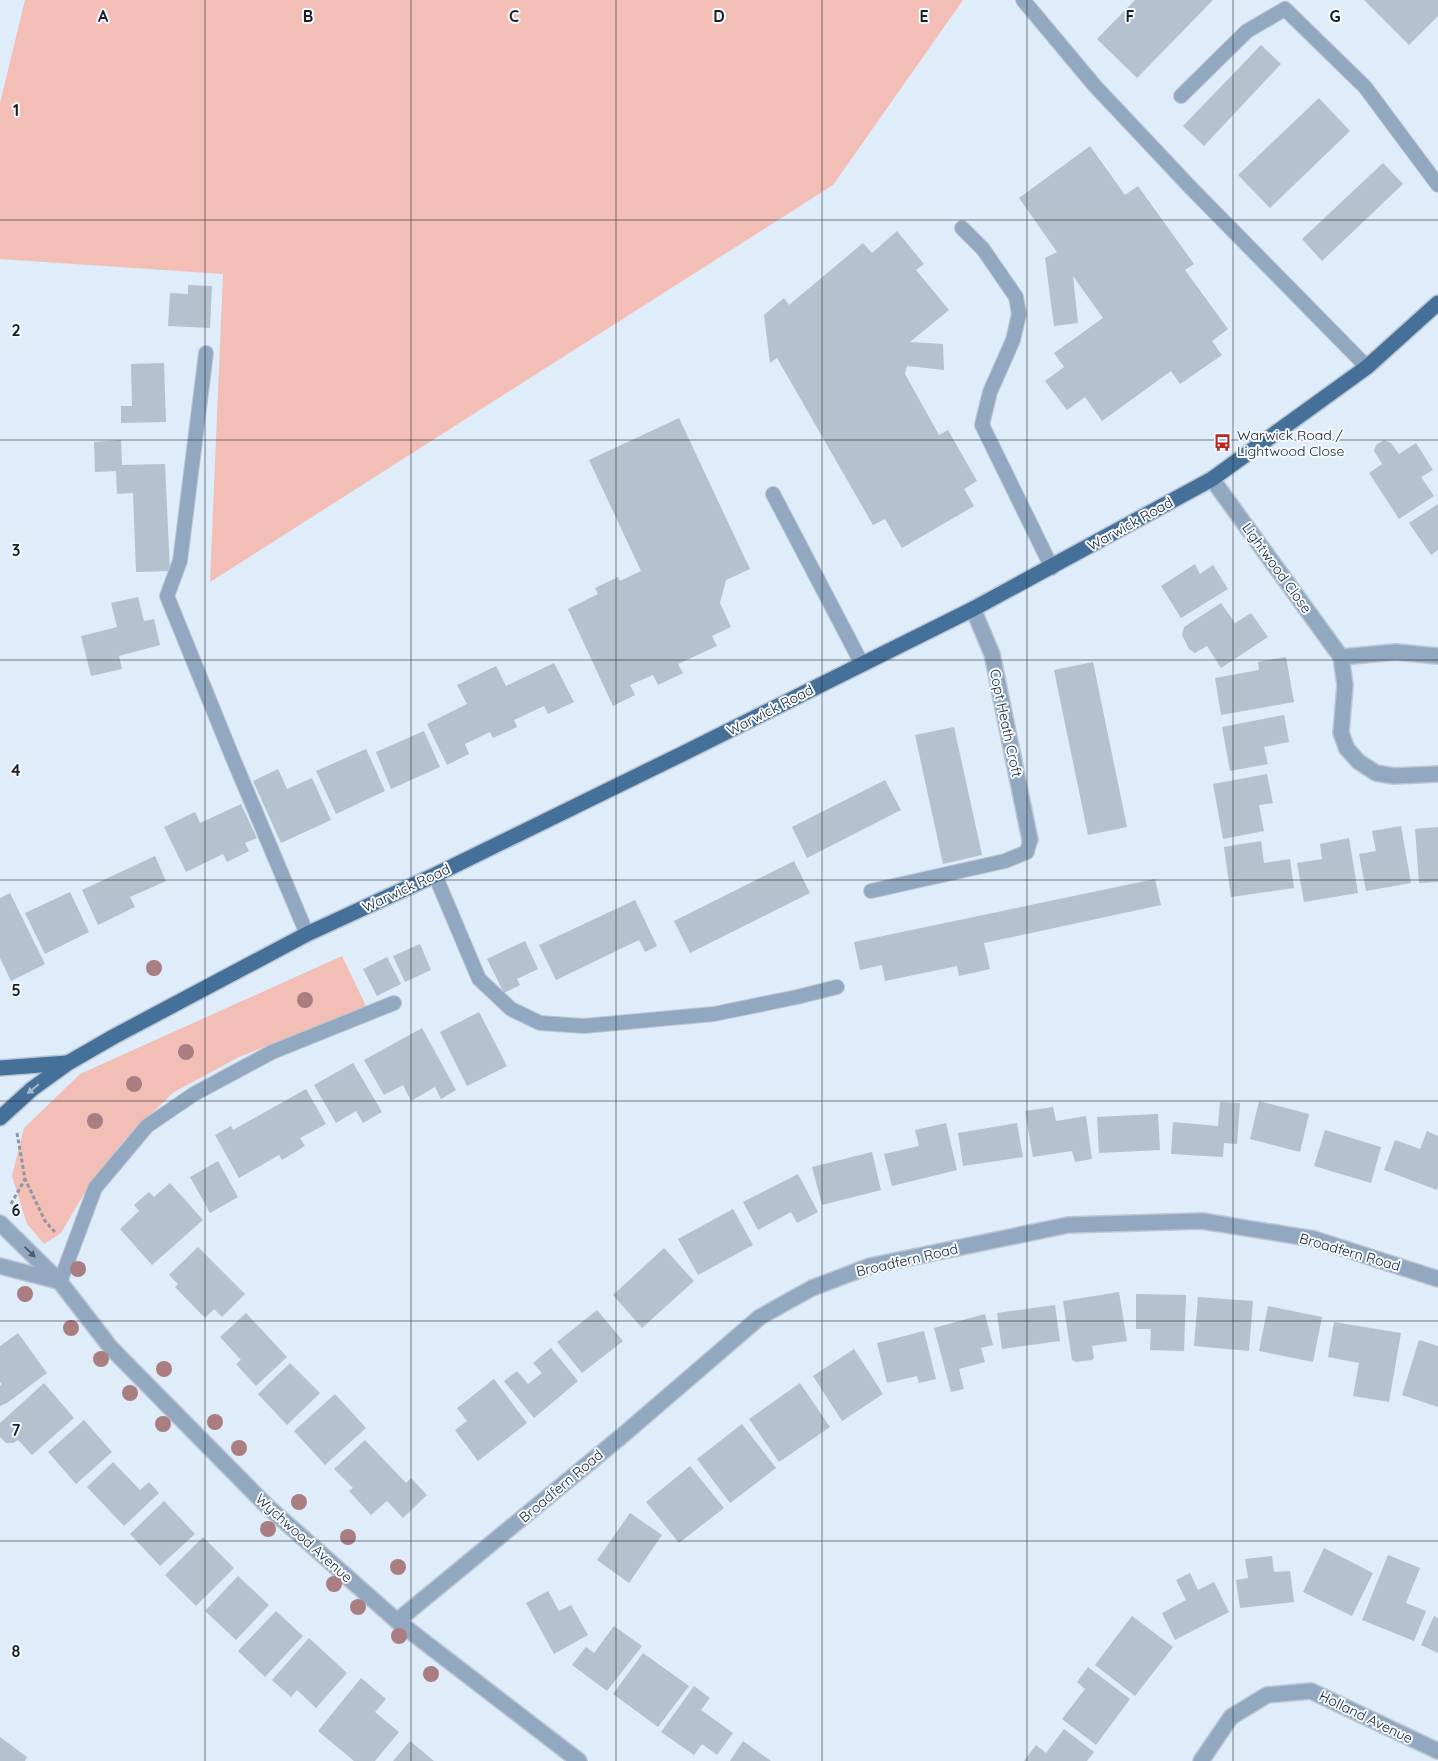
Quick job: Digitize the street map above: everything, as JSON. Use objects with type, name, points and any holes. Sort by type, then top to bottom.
[{"type":"main road","name":"Warwick Road","points":[[0,1118],[32,1089],[68,1063],[113,1037],[307,934],[673,759],[973,609],[1052,568],[1212,479],[1367,368],[1438,303]]},
{"type":"main road","name":"Warwick Road","points":[[0,1068],[68,1063]]},
{"type":"street","name":"Lightwood Close","points":[[1212,479],[1341,657],[1345,685],[1341,733],[1347,749],[1359,762],[1376,772],[1394,776],[1438,774]]},
{"type":"street","name":"Copt Heath Croft","points":[[973,609],[992,654],[1030,840]]},
{"type":"street","points":[[1341,657],[1396,652],[1438,656]]},
{"type":"street","name":"Broadfern Road","points":[[397,1621],[623,1435],[760,1317],[812,1288],[870,1266],[1068,1225],[1202,1222],[1314,1239],[1438,1278]]},
{"type":"street","name":"Wychwood Avenue","points":[[0,1223],[60,1282],[111,1348],[267,1506],[397,1621],[579,1761]]},
{"type":"street","points":[[0,1266],[60,1282]]},
{"type":"street","name":"Holland Avenue","points":[[1201,1761],[1232,1717],[1267,1695],[1311,1691],[1438,1751]]},
{"type":"lane","points":[[1023,0],[1095,86],[1178,175],[1367,368]]},
{"type":"lane","points":[[1181,96],[1247,31],[1284,9],[1365,87],[1438,185]]},
{"type":"lane","points":[[962,228],[983,249],[1016,297],[1019,314],[1013,340],[990,392],[982,425],[1052,568]]},
{"type":"lane","points":[[206,353],[180,561],[167,596],[307,934]]},
{"type":"lane","points":[[773,494],[862,664]]},
{"type":"lane","points":[[871,891],[1012,859],[1026,852],[1030,840]]},
{"type":"lane","points":[[435,874],[479,978],[511,1009],[540,1023],[584,1026],[714,1014],[797,998],[837,987]]},
{"type":"lane","points":[[60,1282],[95,1188],[147,1126],[194,1094],[272,1052],[394,1002]]},
{"type":"path","points":[[12,1107],[26,1178],[45,1221],[72,1250]]},
{"type":"shaded area","points":[[25,0],[963,0],[833,185],[210,582],[223,274],[0,259],[0,103]]},
{"type":"shaded area","points":[[342,956],[366,1006],[239,1057],[174,1092],[125,1139],[85,1192],[61,1233],[44,1244],[27,1224],[12,1176],[24,1128],[80,1074]]},
{"type":"building","points":[[1135,0],[1213,0],[1137,78],[1097,39]]},
{"type":"building","points":[[1364,0],[1438,0],[1438,16],[1409,45]]},
{"type":"building","points":[[1261,45],[1281,64],[1204,146],[1183,126]]},
{"type":"building","points":[[1319,98],[1350,131],[1270,208],[1238,175]]},
{"type":"building","points":[[1090,146],[1125,195],[1138,186],[1194,264],[1185,270],[1228,329],[1212,341],[1222,355],[1180,384],[1171,371],[1102,421],[1085,397],[1067,410],[1045,381],[1064,367],[1054,353],[1103,318],[1073,276],[1078,323],[1054,326],[1045,258],[1057,252],[1019,198]]},
{"type":"building","points":[[1383,163],[1403,184],[1322,261],[1302,239]]},
{"type":"building","points":[[897,231],[924,264],[916,270],[949,310],[910,342],[943,344],[944,370],[907,366],[905,374],[939,435],[948,430],[977,481],[964,489],[974,506],[902,548],[885,519],[873,525],[777,358],[770,363],[764,315],[784,298],[789,305],[863,243],[872,253]]},
{"type":"building","points":[[188,285],[212,286],[210,328],[168,326],[170,293],[188,294]]},
{"type":"building","points":[[164,363],[166,422],[121,423],[121,406],[132,406],[131,364]]},
{"type":"building","points":[[679,418],[750,569],[726,580],[720,603],[731,627],[712,636],[717,646],[678,664],[683,673],[658,685],[653,675],[630,685],[635,695],[613,706],[568,609],[598,594],[595,588],[618,577],[620,581],[641,571],[589,460]]},
{"type":"building","points":[[121,440],[122,465],[165,464],[170,571],[136,572],[133,493],[117,494],[116,471],[95,472],[94,442]]},
{"type":"building","points":[[1384,440],[1391,443],[1399,454],[1416,443],[1433,470],[1421,477],[1434,496],[1399,519],[1369,473],[1382,464],[1374,451],[1376,445]]},
{"type":"building","points":[[1438,504],[1438,550],[1431,555],[1409,523]]},
{"type":"building","points":[[1195,564],[1200,574],[1213,565],[1228,589],[1181,618],[1161,586]]},
{"type":"building","points":[[138,597],[144,621],[154,619],[160,645],[119,656],[122,669],[91,676],[81,636],[117,627],[111,603]]},
{"type":"building","points":[[1221,603],[1235,623],[1251,613],[1268,637],[1221,668],[1207,646],[1195,653],[1189,649],[1182,635],[1184,627]]},
{"type":"building","points":[[1286,657],[1294,702],[1221,715],[1215,678],[1259,670],[1258,662]]},
{"type":"building","points":[[1093,662],[1127,827],[1088,835],[1054,670]]},
{"type":"building","points":[[554,663],[574,702],[548,714],[544,706],[514,720],[517,727],[493,738],[490,732],[465,744],[469,754],[447,765],[427,724],[467,704],[457,685],[496,666],[506,686]]},
{"type":"building","points":[[1284,715],[1289,742],[1264,747],[1268,764],[1230,771],[1222,727]]},
{"type":"building","points":[[954,727],[982,855],[943,864],[915,735]]},
{"type":"building","points":[[424,731],[440,767],[391,789],[376,752]]},
{"type":"building","points":[[366,749],[385,791],[336,814],[316,771]]},
{"type":"building","points":[[278,769],[287,789],[312,778],[331,820],[281,843],[253,781]]},
{"type":"building","points":[[1267,774],[1273,803],[1259,805],[1264,831],[1223,839],[1213,784]]},
{"type":"building","points":[[885,780],[901,810],[807,858],[792,827]]},
{"type":"building","points":[[241,804],[257,838],[245,843],[249,851],[227,862],[223,854],[186,872],[164,827],[195,812],[200,823]]},
{"type":"building","points":[[1401,826],[1411,883],[1366,891],[1359,854],[1376,851],[1372,831]]},
{"type":"building","points":[[1438,827],[1438,882],[1419,883],[1415,829]]},
{"type":"building","points":[[1349,838],[1358,893],[1304,902],[1297,863],[1322,859],[1320,844]]},
{"type":"building","points":[[1261,841],[1264,863],[1290,859],[1294,888],[1231,897],[1224,847]]},
{"type":"building","points":[[155,856],[166,881],[130,897],[135,907],[98,925],[82,890]]},
{"type":"building","points":[[794,861],[810,893],[690,953],[674,921]]},
{"type":"building","points":[[1155,879],[1161,905],[984,943],[990,969],[959,976],[957,966],[885,981],[882,965],[860,970],[854,942]]},
{"type":"building","points":[[70,892],[89,932],[45,954],[25,913]]},
{"type":"building","points":[[10,893],[45,964],[11,981],[0,958],[0,898]]},
{"type":"building","points":[[635,900],[657,946],[645,952],[639,940],[556,980],[539,945]]},
{"type":"building","points":[[525,941],[538,969],[517,979],[520,985],[504,993],[487,959]]},
{"type":"building","points":[[420,944],[431,970],[405,982],[393,956]]},
{"type":"building","points":[[387,957],[401,984],[377,996],[363,969]]},
{"type":"building","points":[[479,1012],[507,1066],[467,1086],[440,1032]]},
{"type":"building","points":[[422,1028],[456,1090],[441,1099],[435,1087],[411,1101],[403,1085],[384,1095],[364,1060]]},
{"type":"building","points":[[353,1063],[382,1112],[363,1123],[356,1111],[336,1123],[314,1085]]},
{"type":"building","points":[[306,1089],[326,1124],[300,1138],[305,1146],[282,1160],[279,1155],[239,1178],[215,1135],[231,1126],[233,1130]]},
{"type":"building","points":[[1259,1101],[1309,1114],[1300,1152],[1250,1139]]},
{"type":"building","points":[[1220,1102],[1240,1103],[1237,1144],[1224,1143],[1223,1157],[1171,1154],[1173,1122],[1218,1126]]},
{"type":"building","points":[[1053,1107],[1056,1121],[1086,1116],[1092,1159],[1075,1162],[1072,1151],[1033,1157],[1025,1111]]},
{"type":"building","points":[[1158,1114],[1160,1150],[1099,1153],[1097,1117]]},
{"type":"building","points":[[946,1123],[957,1170],[892,1186],[884,1154],[919,1146],[915,1130]]},
{"type":"building","points":[[1017,1123],[1023,1157],[963,1166],[958,1133]]},
{"type":"building","points":[[1325,1130],[1381,1147],[1371,1183],[1314,1166]]},
{"type":"building","points":[[1427,1131],[1438,1136],[1437,1190],[1384,1170],[1395,1140],[1420,1149]]},
{"type":"building","points":[[872,1152],[881,1190],[822,1205],[812,1167]]},
{"type":"building","points":[[218,1161],[238,1197],[210,1213],[190,1177]]},
{"type":"building","points":[[798,1174],[818,1212],[797,1223],[791,1212],[758,1230],[743,1202]]},
{"type":"building","points":[[170,1183],[203,1220],[152,1265],[120,1229],[139,1211],[134,1205],[149,1192],[154,1197]]},
{"type":"building","points":[[733,1209],[753,1245],[698,1275],[678,1239]]},
{"type":"building","points":[[198,1247],[245,1294],[222,1317],[214,1309],[205,1318],[175,1287],[178,1284],[169,1275]]},
{"type":"building","points":[[664,1248],[694,1281],[642,1328],[613,1295]]},
{"type":"building","points":[[1119,1292],[1127,1341],[1092,1346],[1094,1358],[1092,1360],[1076,1362],[1072,1360],[1063,1301]]},
{"type":"building","points":[[1136,1294],[1186,1295],[1184,1351],[1150,1350],[1151,1329],[1136,1329]]},
{"type":"building","points":[[1198,1297],[1253,1301],[1249,1351],[1194,1346]]},
{"type":"building","points":[[1055,1305],[1060,1341],[1002,1349],[997,1313]]},
{"type":"building","points":[[1268,1306],[1322,1317],[1313,1362],[1259,1351]]},
{"type":"building","points":[[597,1310],[623,1341],[582,1373],[557,1342]]},
{"type":"building","points":[[246,1313],[287,1357],[256,1386],[236,1364],[241,1360],[220,1337]]},
{"type":"building","points":[[985,1314],[993,1345],[981,1348],[985,1362],[959,1369],[964,1389],[951,1392],[934,1328]]},
{"type":"building","points":[[1334,1322],[1401,1333],[1389,1402],[1353,1396],[1359,1363],[1328,1357]]},
{"type":"building","points":[[924,1331],[936,1379],[919,1383],[917,1376],[887,1383],[877,1343]]},
{"type":"building","points":[[18,1333],[47,1373],[7,1403],[0,1406],[0,1386],[2,1384],[0,1382],[0,1346]]},
{"type":"building","points":[[1419,1340],[1438,1346],[1438,1407],[1402,1395]]},
{"type":"building","points":[[551,1348],[578,1381],[534,1418],[504,1381],[517,1371],[528,1384],[542,1373],[533,1363]]},
{"type":"building","points":[[854,1349],[883,1394],[842,1421],[813,1376]]},
{"type":"building","points":[[290,1363],[320,1393],[287,1425],[258,1394]]},
{"type":"building","points":[[494,1379],[527,1423],[478,1461],[455,1430],[467,1421],[457,1408]]},
{"type":"building","points":[[44,1383],[74,1418],[32,1455],[18,1440],[13,1443],[6,1443],[0,1437],[0,1423]]},
{"type":"building","points":[[800,1383],[830,1427],[779,1462],[749,1419]]},
{"type":"building","points":[[335,1394],[366,1428],[325,1465],[294,1431]]},
{"type":"building","points":[[84,1420],[112,1452],[76,1484],[48,1452]]},
{"type":"building","points":[[742,1424],[776,1468],[730,1503],[697,1459]]},
{"type":"building","points":[[365,1440],[406,1483],[411,1478],[427,1495],[403,1518],[387,1501],[371,1515],[349,1491],[353,1488],[334,1469]]},
{"type":"building","points":[[113,1462],[140,1490],[149,1482],[159,1493],[124,1526],[87,1487]]},
{"type":"building","points":[[690,1466],[724,1508],[679,1543],[646,1502]]},
{"type":"building","points":[[164,1501],[195,1534],[160,1566],[130,1534]]},
{"type":"building","points":[[630,1513],[662,1535],[629,1583],[597,1560]]},
{"type":"building","points":[[203,1537],[234,1568],[196,1606],[165,1575]]},
{"type":"building","points":[[1324,1548],[1373,1573],[1352,1616],[1303,1592]]},
{"type":"building","points":[[1388,1555],[1420,1568],[1406,1603],[1426,1611],[1414,1641],[1362,1620]]},
{"type":"building","points":[[1272,1556],[1274,1572],[1290,1571],[1294,1602],[1240,1608],[1236,1580],[1248,1578],[1245,1559]]},
{"type":"building","points":[[1190,1573],[1198,1590],[1214,1582],[1229,1612],[1175,1640],[1162,1613],[1186,1600],[1176,1580]]},
{"type":"building","points":[[238,1576],[269,1605],[236,1640],[205,1611]]},
{"type":"building","points":[[548,1591],[559,1611],[571,1605],[588,1635],[554,1654],[526,1603]]},
{"type":"building","points":[[276,1611],[303,1636],[265,1677],[238,1651]]},
{"type":"building","points":[[1132,1616],[1173,1647],[1135,1696],[1095,1665]]},
{"type":"building","points":[[1434,1616],[1438,1618],[1438,1653],[1421,1645]]},
{"type":"building","points":[[614,1626],[642,1646],[607,1691],[572,1665],[586,1647],[594,1653]]},
{"type":"building","points":[[309,1638],[347,1673],[316,1708],[297,1690],[291,1697],[272,1680]]},
{"type":"building","points":[[643,1653],[689,1686],[658,1727],[613,1694]]},
{"type":"building","points":[[1088,1667],[1130,1699],[1096,1745],[1062,1719],[1085,1689],[1077,1682]]},
{"type":"building","points":[[361,1678],[386,1699],[375,1712],[399,1732],[375,1761],[354,1761],[318,1731]]},
{"type":"building","points":[[694,1686],[710,1698],[701,1710],[733,1733],[717,1755],[702,1744],[694,1755],[661,1732]]},
{"type":"building","points":[[1064,1729],[1094,1752],[1087,1761],[1024,1761],[1036,1745],[1046,1753]]},
{"type":"building","points":[[0,1737],[27,1757],[25,1761],[0,1761]]},
{"type":"building","points":[[410,1741],[434,1761],[393,1761]]},
{"type":"building","points":[[743,1741],[771,1761],[730,1761]]},
{"type":"place","name":"Warwick Road / Lightwood Close","points":[[1223,443]]}]
